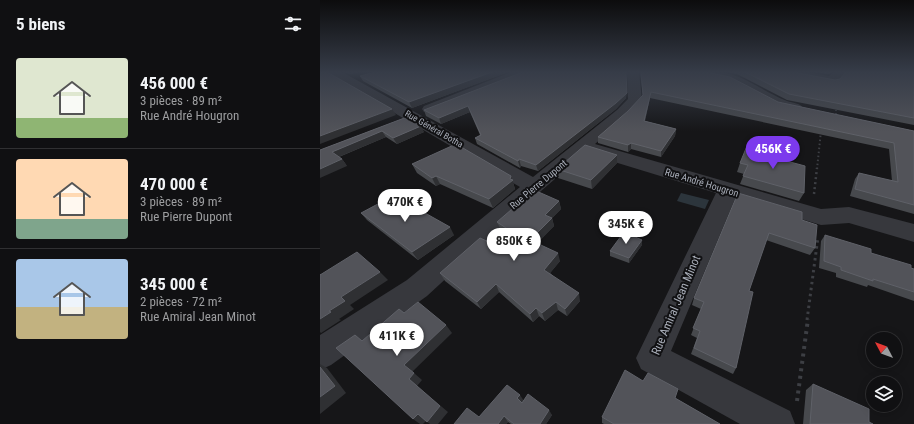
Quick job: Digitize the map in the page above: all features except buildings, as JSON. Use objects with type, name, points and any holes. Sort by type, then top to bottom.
[{"type":"street","name":"Rue Général Botha","points":[[376,92],[410,116],[534,186]]},
{"type":"street","points":[[390,124],[471,92]]},
{"type":"street","name":"Rue Pierre Dupont","points":[[320,354],[417,288],[635,100],[634,92]]},
{"type":"street","points":[[759,92],[782,104],[823,114]]},
{"type":"street","name":"Rue André Hougron","points":[[583,146],[816,216],[849,215],[914,233]]},
{"type":"street","name":"Rue Amiral Jean Minot","points":[[728,190],[652,358],[786,416]]},
{"type":"path","points":[[786,416],[816,216],[823,114]]},
{"type":"shaded area","points":[[681,193],[709,200],[705,209],[677,201]]}]
